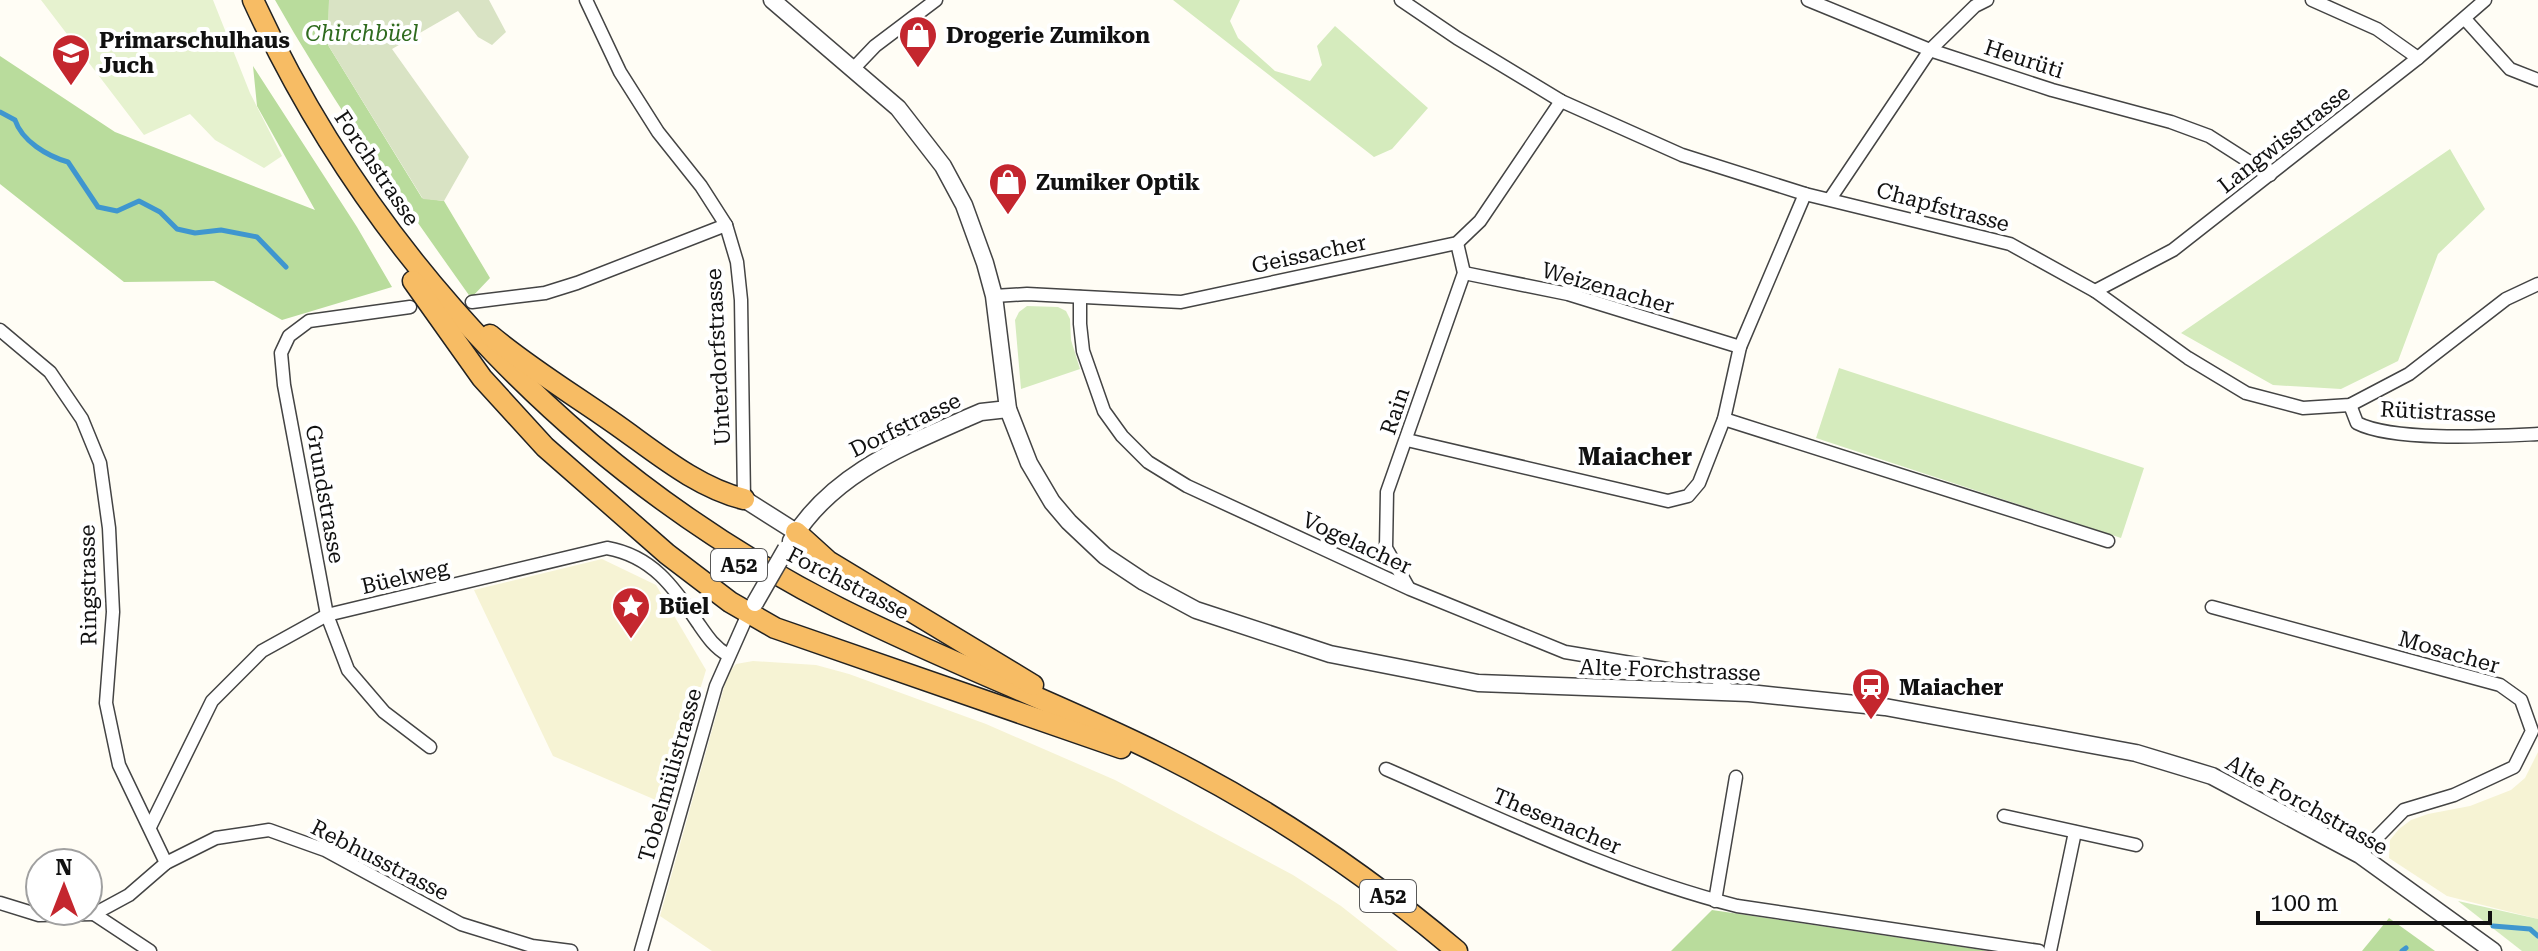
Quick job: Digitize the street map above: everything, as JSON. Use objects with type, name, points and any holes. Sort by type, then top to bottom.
[{"type":"highway","name":"Forchstrasse","points":[[241,0],[308,128],[354,201],[489,365],[559,432],[613,477],[704,543],[780,590],[1203,789],[1290,841],[1380,903],[1440,951]]},
{"type":"highway","name":"Forchstrasse","points":[[253,0],[289,72],[330,142],[415,274],[566,424],[638,483],[787,581],[871,624],[1163,756],[1278,820],[1383,892],[1457,951]]},
{"type":"highway","points":[[415,274],[521,359],[689,474],[716,490],[744,499]]},
{"type":"highway","points":[[415,274],[482,378],[545,447],[630,524],[775,628],[1129,752]]},
{"type":"highway","points":[[791,541],[1094,723]]},
{"type":"street","name":"Unterdorfstrasse","points":[[586,0],[620,72],[658,132],[701,186],[726,225],[737,262],[741,300],[744,499]]},
{"type":"street","points":[[772,0],[898,108],[943,166],[974,227],[994,296]]},
{"type":"street","points":[[854,68],[875,46],[936,0]]},
{"type":"street","name":"Chapfstrasse","points":[[1401,0],[1561,101],[1682,155],[1805,194],[2010,244],[2095,291],[2188,358],[2246,393],[2303,408],[2350,405],[2409,374],[2506,299],[2538,284]]},
{"type":"street","name":"Heurüti","points":[[1808,0],[1930,50],[2209,136],[2270,175]]},
{"type":"street","points":[[1830,199],[1930,50],[1975,6],[1987,0]]},
{"type":"street","points":[[2312,0],[2377,29],[2418,58]]},
{"type":"street","name":"Langwisstrasse","points":[[2095,291],[2173,250],[2418,58],[2485,0]]},
{"type":"street","points":[[2465,19],[2510,69],[2538,80]]},
{"type":"street","points":[[1464,273],[1457,243],[1480,221],[1561,101]]},
{"type":"street","points":[[1407,440],[1668,501],[1688,496],[1699,483],[1724,419],[1740,347],[1805,194]]},
{"type":"street","points":[[472,302],[545,293],[726,225]]},
{"type":"street","name":"Geissacher","points":[[994,296],[1027,294],[1181,302],[1457,243]]},
{"type":"street","name":"Weizenacher","points":[[1464,273],[1568,294],[1740,347]]},
{"type":"street","name":"Rain","points":[[1410,589],[1386,548],[1387,492],[1464,273]]},
{"type":"street","name":"Alte Forchstrasse","points":[[994,296],[1008,409],[1029,463],[1052,502],[1105,556],[1144,582],[1196,610],[1330,654],[1478,683],[1731,693],[1885,707],[2136,753],[2212,776],[2360,855],[2493,951]]},
{"type":"street","name":"Vogelacher","points":[[1080,297],[1083,351],[1104,411],[1122,436],[1148,462],[1187,486],[1410,589],[1565,652],[1715,677],[1731,693]]},
{"type":"street","name":"Grundstrasse","points":[[410,307],[309,321],[289,336],[281,353],[284,385],[327,615],[348,670],[384,712],[430,747]]},
{"type":"street","name":"Ringstrasse","points":[[0,330],[50,372],[82,419],[100,463],[109,528],[113,612],[106,703],[119,765],[166,863]]},
{"type":"street","name":"Rütistrasse","points":[[2350,405],[2357,423],[2379,431],[2483,436],[2538,434]]},
{"type":"street","name":"Dorfstrasse","points":[[751,609],[791,541],[824,500],[866,465],[981,412],[1008,409]]},
{"type":"street","points":[[1724,419],[2108,541]]},
{"type":"street","points":[[744,499],[791,541]]},
{"type":"street","name":"Büelweg","points":[[150,827],[212,701],[262,651],[327,615],[607,548],[636,556],[665,578],[710,641],[728,655]]},
{"type":"street","name":"Mosacher","points":[[2212,607],[2500,685],[2521,700],[2532,731],[2514,767],[2454,795],[2404,810],[2360,855]]},
{"type":"street","name":"Tobelmülistrasse","points":[[641,951],[691,771],[728,655],[751,609]]},
{"type":"street","name":"Thesenacher","points":[[1386,769],[1628,873],[1715,901],[2039,951]]},
{"type":"street","points":[[1715,901],[1736,777]]},
{"type":"street","points":[[2004,816],[2136,845]]},
{"type":"street","name":"Rebhusstrasse","points":[[104,909],[129,895],[166,863],[216,838],[269,830],[325,850],[461,924],[532,946],[571,951]]},
{"type":"street","points":[[2050,951],[2075,832]]},
{"type":"street","name":"Rebhusstrasse","points":[[0,903],[24,910]]},
{"type":"street","points":[[104,921],[150,951]]},
{"type":"shaded area","points":[[602,559],[656,585],[706,670],[665,804],[553,756],[474,590]]},
{"type":"shaded area","points":[[753,661],[816,665],[849,674],[986,724],[1115,780],[1293,875],[1341,906],[1398,951],[712,951],[660,916],[728,673],[736,664]]},
{"type":"shaded area","points":[[2538,752],[2538,919],[2447,896],[2389,858],[2390,840],[2411,820],[2470,806],[2511,790],[2525,778]]},
{"type":"green space","points":[[41,0],[213,0],[250,93],[282,156],[264,168],[215,140],[190,114],[144,135]]},
{"type":"green space","points":[[275,0],[329,0],[328,45],[422,198],[444,201],[490,278],[471,298],[394,189]]},
{"type":"green space","name":"Chirchbüel","points":[[329,0],[489,0],[506,32],[492,45],[478,37],[458,11],[392,49],[469,157],[444,201],[423,199],[328,45]]},
{"type":"green space","points":[[1173,0],[1240,0],[1230,21],[1238,38],[1275,71],[1310,81],[1322,65],[1317,46],[1335,26],[1428,108],[1392,149],[1374,157]]},
{"type":"green space","points":[[0,56],[115,132],[315,210],[257,106],[253,66],[392,287],[282,320],[214,281],[124,282],[0,184]]},
{"type":"green space","points":[[2450,149],[2485,209],[2438,254],[2398,361],[2341,389],[2273,385],[2181,333]]},
{"type":"green space","points":[[1027,306],[1058,307],[1066,311],[1080,369],[1021,389],[1015,320]]},
{"type":"green space","points":[[1839,368],[2144,468],[2121,538],[1816,438]]},
{"type":"green space","points":[[2458,901],[2538,919],[2538,951],[2522,951]]},
{"type":"green space","points":[[1712,910],[1989,951],[1671,951]]},
{"type":"green space","points":[[2389,918],[2435,951],[2362,951]]},
{"type":"waterway","points":[[0,112],[15,120],[23,135],[36,147],[68,162],[98,207],[117,211],[139,201],[160,212],[177,229],[195,233],[221,230],[257,237],[286,267]]},
{"type":"waterway","points":[[2493,926],[2530,929],[2538,936]]},
{"type":"waterway","points":[[2402,951],[2406,948]]},
{"type":"place","name":"Drogerie Zumikon","points":[[918,69]]},
{"type":"place","name":"Primarschulhaus Juch","points":[[71,87]]},
{"type":"place","name":"Zumiker Optik","points":[[1008,216]]},
{"type":"place","name":"Büel","points":[[631,640]]},
{"type":"place","name":"Maiacher","points":[[1871,721]]},
{"type":"district","name":"Maiacher","points":[[1635,457]]}]
